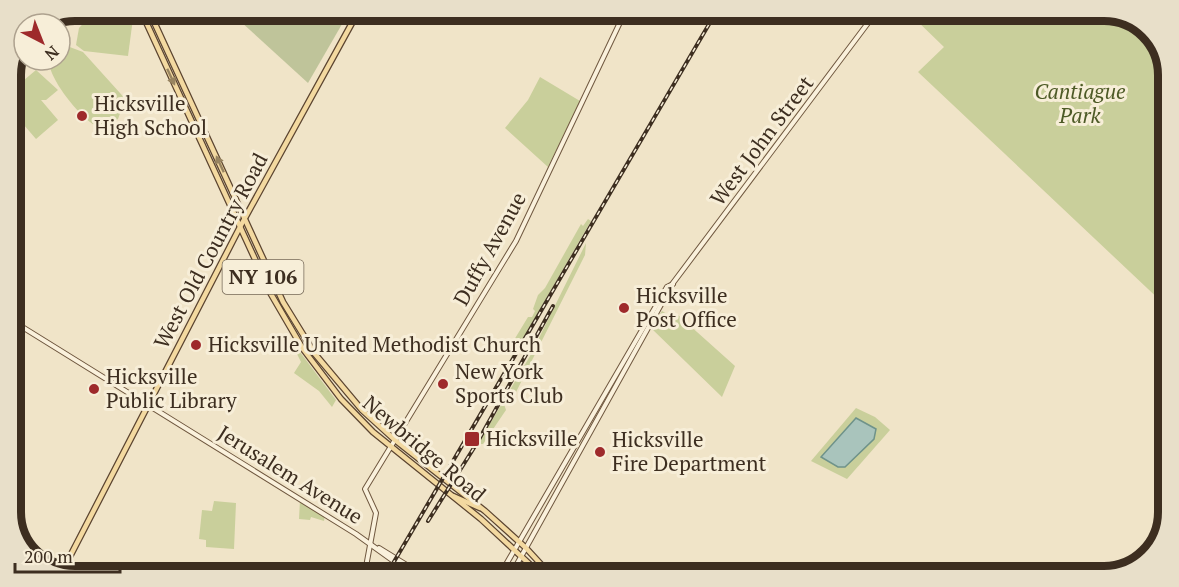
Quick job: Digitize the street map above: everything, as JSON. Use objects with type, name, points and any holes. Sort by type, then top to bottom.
[{"type":"main road","name":"NY 106","points":[[146,21],[274,299],[297,341]]},
{"type":"main road","name":"NY 106","points":[[154,21],[246,217],[279,294],[303,337],[345,392],[395,440],[481,508],[520,542],[543,566]]},
{"type":"main road","name":"West Old Country Road","points":[[65,565],[240,227],[353,21]]},
{"type":"main road","name":"Duffy Avenue","points":[[370,543],[376,513],[365,489],[516,241],[621,21]]},
{"type":"main road","name":"West John Street","points":[[516,566],[674,283],[870,21]]},
{"type":"main road","name":"West John Street","points":[[505,566],[658,302],[667,287],[674,283]]},
{"type":"main road","points":[[274,299],[279,294]]},
{"type":"main road","points":[[658,302],[660,308]]},
{"type":"main road","name":"Jerusalem Avenue","points":[[21,326],[408,566]]},
{"type":"main road","points":[[297,341],[303,337]]},
{"type":"main road","name":"Newbridge Road","points":[[297,341],[345,404],[390,447],[453,496],[532,566]]},
{"type":"main road","points":[[593,427],[594,415]]},
{"type":"main road","points":[[421,471],[440,477]]},
{"type":"main road","points":[[453,496],[481,508]]},
{"type":"main road","points":[[366,566],[370,543]]},
{"type":"main road","name":"Jerusalem Avenue","points":[[370,543],[401,566]]},
{"type":"green space","points":[[86,21],[133,21],[128,56],[84,51],[76,45],[79,28]]},
{"type":"green space","points":[[240,21],[344,21],[308,83]]},
{"type":"green space","name":"Cantiague Park","points":[[917,21],[1111,21],[1134,30],[1149,45],[1158,72],[1158,298],[918,72],[944,47]]},
{"type":"green space","points":[[72,48],[83,52],[129,103],[123,105],[118,119],[104,125],[95,125],[81,114],[65,96],[52,72],[72,72]]},
{"type":"green space","points":[[34,72],[38,72],[58,90],[46,100],[41,100],[58,120],[36,139],[21,122],[21,83]]},
{"type":"green space","points":[[540,77],[580,101],[548,167],[505,128],[528,100]]},
{"type":"green space","points":[[588,219],[591,221],[465,439],[516,349],[511,345],[528,317],[532,317],[538,295],[545,288],[581,224],[583,226]]},
{"type":"green space","points":[[586,243],[585,255],[510,404],[507,402],[504,404],[506,410],[483,444],[478,444],[530,356]]},
{"type":"green space","points":[[662,311],[675,319],[678,315],[735,366],[722,397],[651,328]]},
{"type":"green space","points":[[300,352],[336,400],[332,407],[319,391],[294,373],[301,362],[297,354]]},
{"type":"green space","points":[[856,408],[875,417],[890,430],[847,479],[811,461]]},
{"type":"green space","points":[[300,500],[325,515],[324,521],[311,517],[310,520],[299,519]]},
{"type":"green space","points":[[214,501],[236,503],[234,549],[206,547],[206,540],[199,539],[202,510],[212,511]]},
{"type":"water","points":[[856,418],[876,429],[874,439],[845,467],[838,467],[821,457]]},
{"type":"railway","points":[[392,566],[711,21]]},
{"type":"railway","points":[[428,521],[477,443],[553,306]]},
{"type":"place","name":"Hicksville High School","points":[[82,116]]},
{"type":"place","name":"Hicksville Post Office","points":[[624,308]]},
{"type":"place","name":"Hicksville United Methodist Church","points":[[196,345]]},
{"type":"place","name":"New York Sports Club","points":[[443,384]]},
{"type":"place","name":"Hicksville Public Library","points":[[94,389]]},
{"type":"place","name":"Hicksville","points":[[472,439]]},
{"type":"place","name":"Hicksville Fire Department","points":[[600,452]]}]
